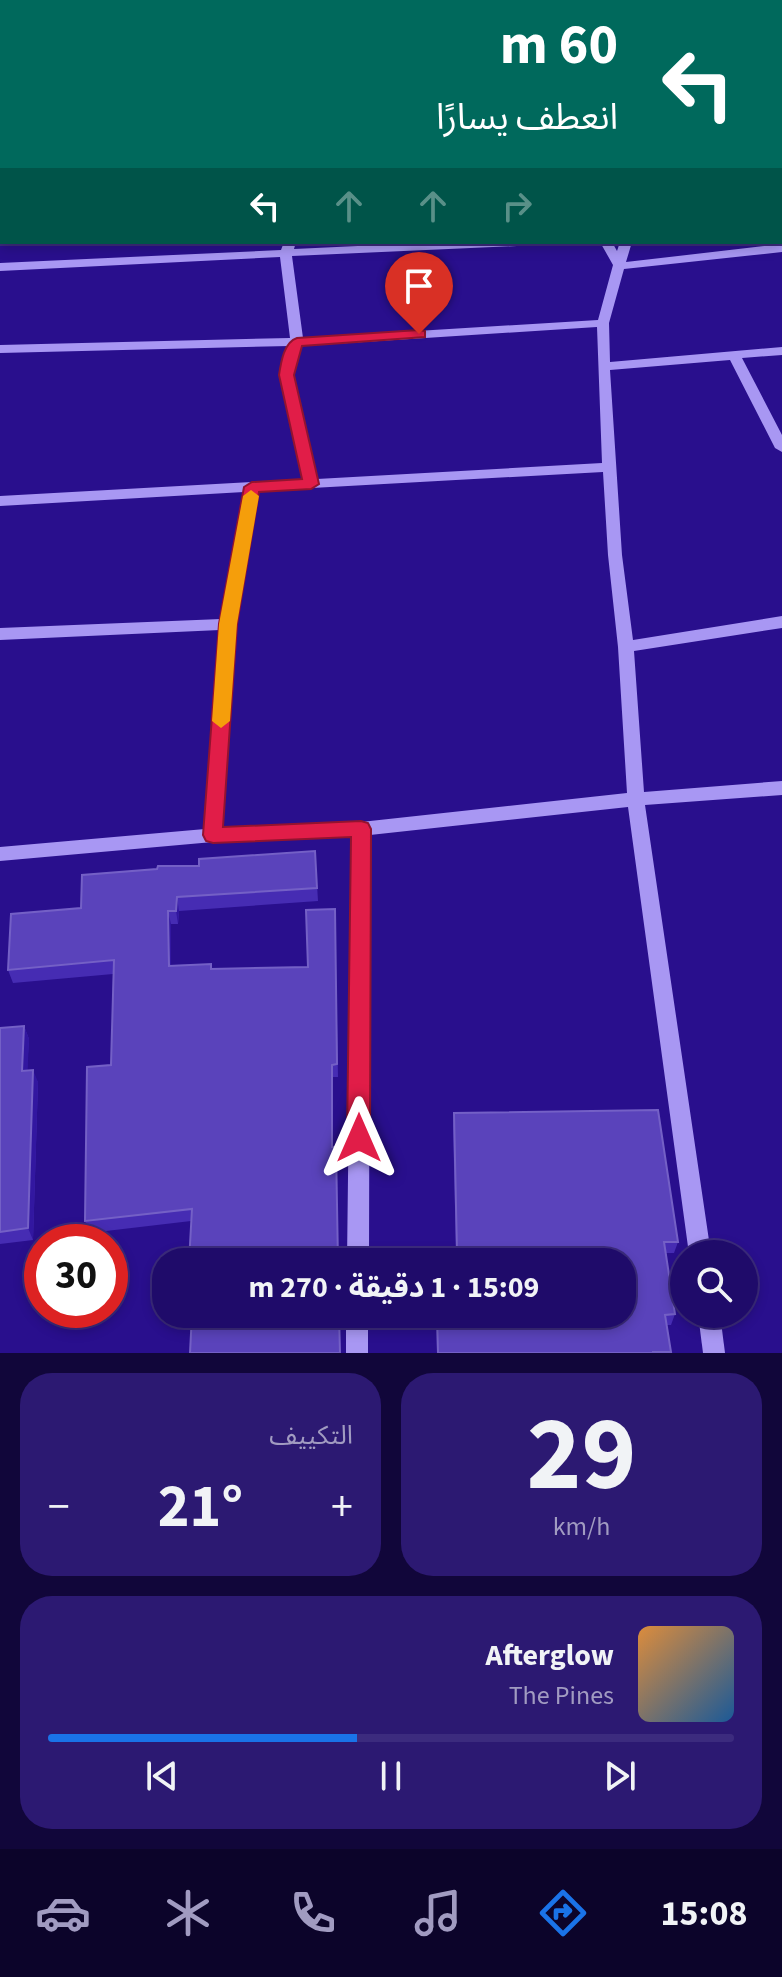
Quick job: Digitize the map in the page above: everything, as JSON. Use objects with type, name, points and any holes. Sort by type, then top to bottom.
[{"type":"street","points":[[0,267],[288,248],[441,244]]},
{"type":"street","points":[[607,244],[620,266]]},
{"type":"street","points":[[626,244],[603,323],[615,555],[626,647],[636,799],[698,1240]]},
{"type":"street","points":[[288,248],[297,342],[288,361],[287,375],[311,484]]},
{"type":"street","points":[[620,266],[782,248]]},
{"type":"street","points":[[0,349],[297,342],[603,323]]},
{"type":"street","points":[[603,367],[782,351]]},
{"type":"street","points":[[734,355],[782,448]]},
{"type":"street","points":[[0,501],[611,467]]},
{"type":"street","points":[[213,835],[228,624],[252,487]]},
{"type":"street","points":[[626,647],[782,622]]},
{"type":"street","points":[[0,634],[228,624]]},
{"type":"street","points":[[0,854],[213,835],[361,829],[636,799],[782,788]]},
{"type":"street","points":[[358,1248],[361,829]]},
{"type":"street","points":[[357,1328],[357,1353]]},
{"type":"street","points":[[711,1328],[714,1353]]},
{"type":"building","points":[[315,851],[317,888],[177,897],[176,911],[168,911],[169,966],[211,964],[211,969],[308,967],[306,910],[335,909],[337,1064],[332,1065],[332,1147],[336,1147],[338,1248],[190,1248],[192,1209],[85,1221],[87,1067],[111,1065],[114,960],[8,970],[11,914],[81,908],[82,875],[157,869],[158,866],[199,866],[199,859]]},
{"type":"building","points":[[24,1026],[22,1071],[33,1070],[28,1224],[24,1224],[24,1229],[0,1232],[0,1028]]},
{"type":"building","points":[[658,1110],[678,1240],[664,1242],[670,1281],[670,1314],[665,1315],[671,1352],[438,1353],[437,1328],[636,1328],[636,1248],[457,1248],[454,1113]]},
{"type":"building","points":[[191,1328],[339,1328],[340,1353],[190,1353]]},
{"type":"slow traffic","points":[[221,721],[228,624],[251,496]]},
{"type":"route","points":[[359,1138],[361,829],[213,835],[228,624],[252,487],[311,484],[287,375],[288,361],[297,342],[419,334]]}]
